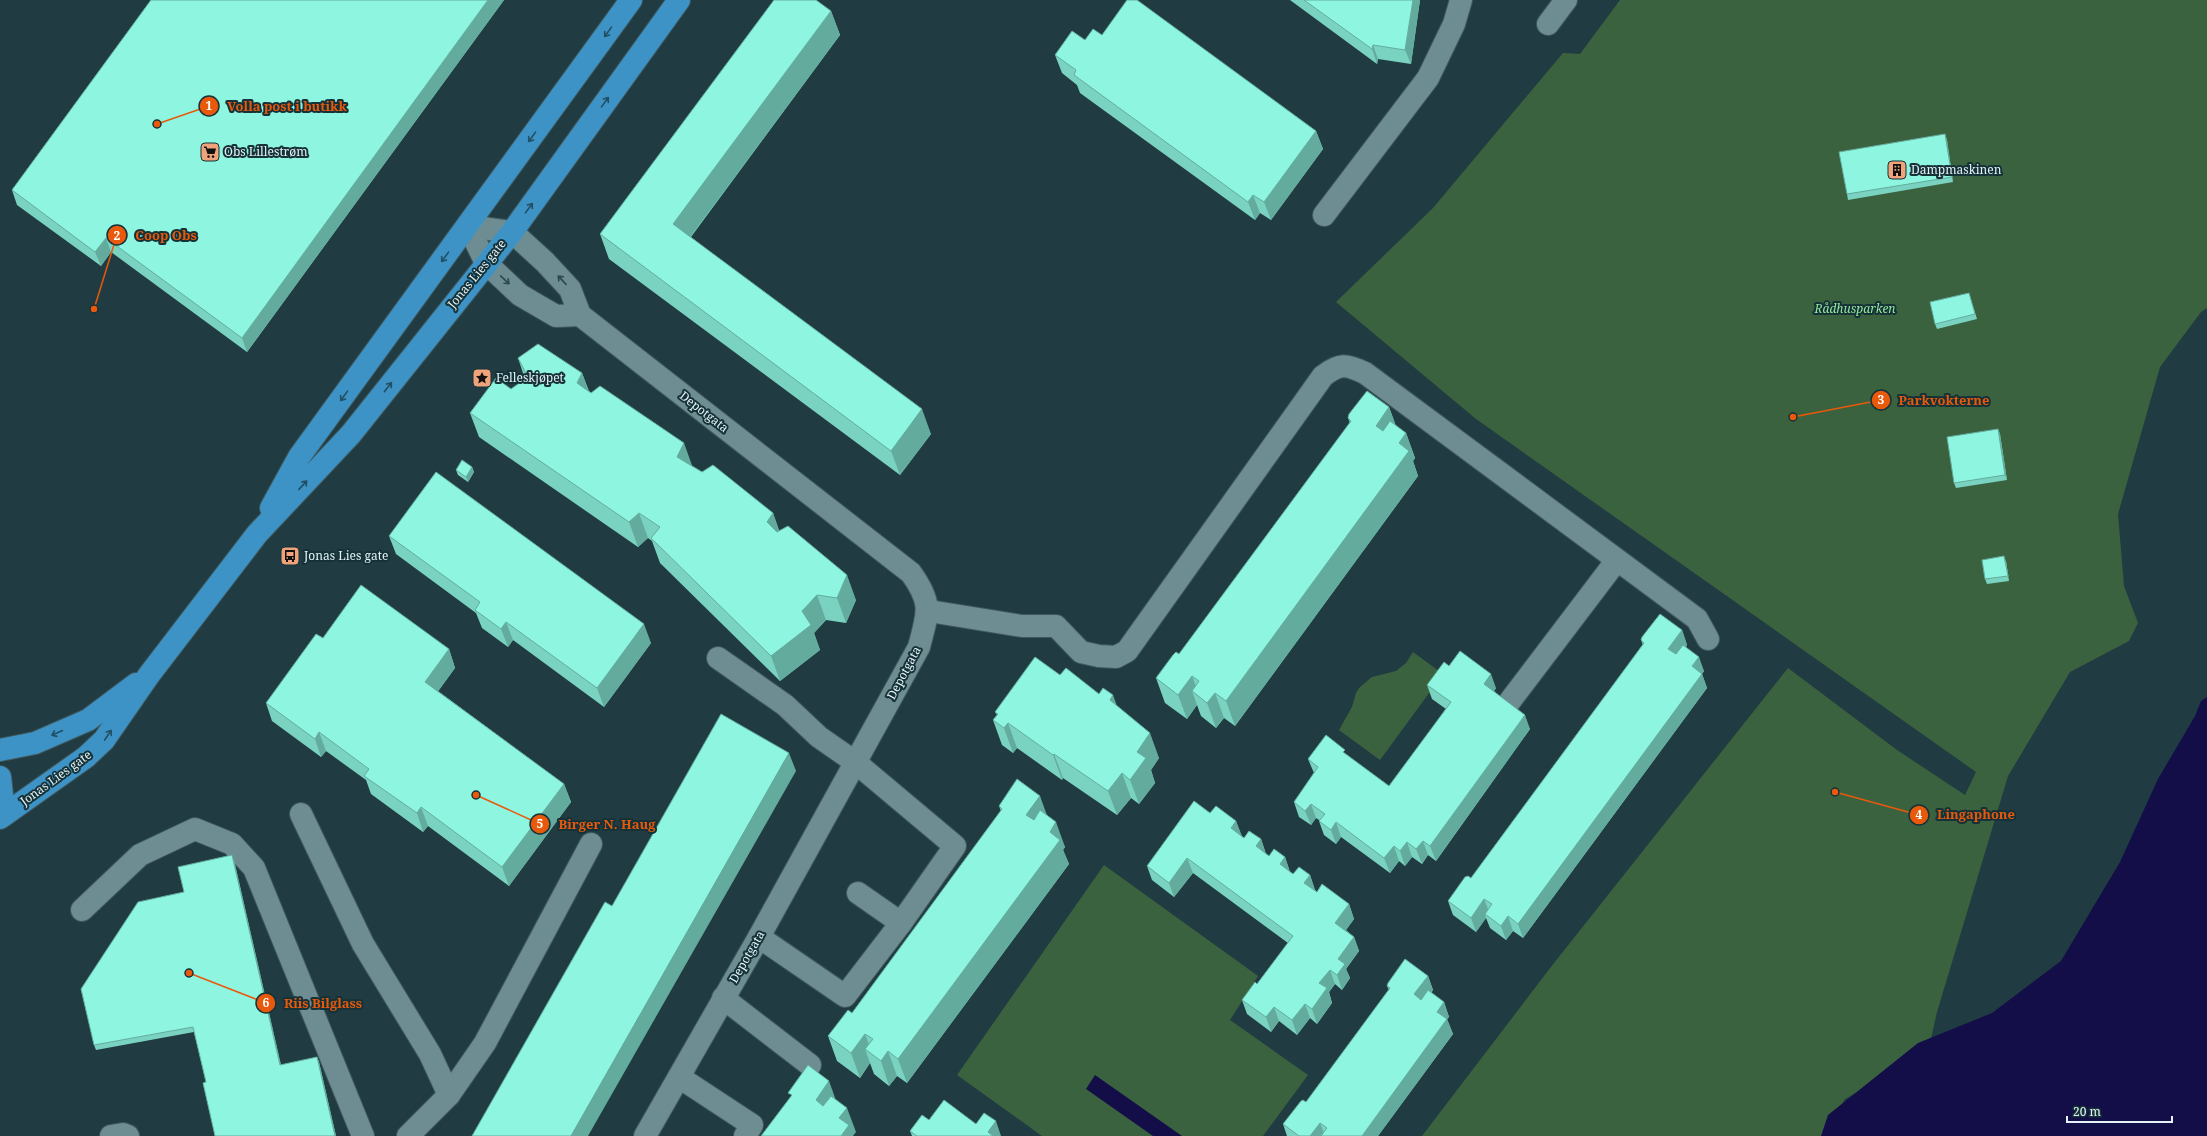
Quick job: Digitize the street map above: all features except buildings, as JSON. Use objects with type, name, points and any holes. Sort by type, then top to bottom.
[{"type":"main road","name":"Jonas Lies gate","points":[[257,534],[299,457],[631,0]]},
{"type":"main road","name":"Jonas Lies gate","points":[[0,818],[86,757],[104,740],[149,675],[257,534],[351,434],[512,232],[680,0]]},
{"type":"main road","name":"Jonas Lies gate","points":[[0,750],[35,743],[88,720],[149,675]]},
{"type":"main road","points":[[0,777],[2,795],[0,806]]},
{"type":"street","points":[[1324,215],[1428,78],[1454,24],[1461,0]]},
{"type":"street","points":[[1548,24],[1566,0]]},
{"type":"street","points":[[468,226],[512,232],[545,262],[570,289],[580,315],[556,316],[520,295],[486,263],[468,226]]},
{"type":"street","name":"Depotgata","points":[[580,315],[911,573],[924,591],[929,611],[919,647],[759,937],[645,1136]]},
{"type":"street","points":[[929,611],[1022,626],[1056,626],[1081,652],[1099,656],[1116,657],[1127,651],[1322,376],[1334,368],[1348,365],[1365,373],[1697,619],[1708,638]]},
{"type":"street","points":[[1510,701],[1617,560]]},
{"type":"street","points":[[718,658],[785,705],[819,737],[855,762],[956,846],[901,923],[845,996],[759,937]]},
{"type":"street","points":[[301,814],[363,944],[430,1054],[450,1095]]},
{"type":"street","points":[[82,910],[140,855],[195,829],[232,844],[254,868],[364,1136]]},
{"type":"street","points":[[408,1136],[450,1095],[485,1043],[591,844]]},
{"type":"street","points":[[858,893],[901,923]]},
{"type":"street","points":[[723,998],[810,1065]]},
{"type":"street","points":[[680,1077],[752,1125],[745,1136]]},
{"type":"street","points":[[110,1136],[123,1134],[128,1136]]},
{"type":"green space","name":"Rådhusparken","points":[[1620,0],[2207,0],[2207,308],[2201,312],[2160,367],[2118,514],[2124,586],[2138,623],[2129,641],[2070,672],[2008,776],[1937,1012],[1928,1052],[1845,1099],[1823,1136],[1422,1136],[1554,963],[1788,668],[1897,750],[1965,795],[1976,772],[1476,419],[1336,302],[1433,208],[1563,53],[1580,54]]},
{"type":"green space","points":[[1413,652],[1443,674],[1380,760],[1339,730],[1352,707],[1356,693],[1360,687],[1372,677],[1396,671],[1406,663]]},
{"type":"green space","points":[[1104,865],[1258,976],[1230,1020],[1308,1075],[1263,1136],[1042,1136],[957,1075]]},
{"type":"shaded area","points":[[2207,697],[2207,1136],[1821,1136],[1828,1115],[1918,1043],[1992,1013],[2061,961],[2120,862],[2158,779],[2195,716],[2201,701]]},
{"type":"shaded area","points":[[1095,1075],[1182,1136],[1153,1136],[1086,1089]]},
{"type":"place","name":"Volla post i butikk","points":[[157,124]]},
{"type":"place","name":"Obs Lillestrøm","points":[[210,152]]},
{"type":"place","name":"Dampmaskinen","points":[[1897,170]]},
{"type":"place","name":"Coop Obs","points":[[94,309]]},
{"type":"place","name":"Felleskjøpet","points":[[482,378]]},
{"type":"place","name":"Parkvokterne","points":[[1793,417]]},
{"type":"place","name":"Jonas Lies gate","points":[[290,556]]},
{"type":"place","name":"Lingaphone","points":[[1835,792]]},
{"type":"place","name":"Birger N. Haug","points":[[476,795]]},
{"type":"place","name":"Riis Bilglass","points":[[189,973]]}]
